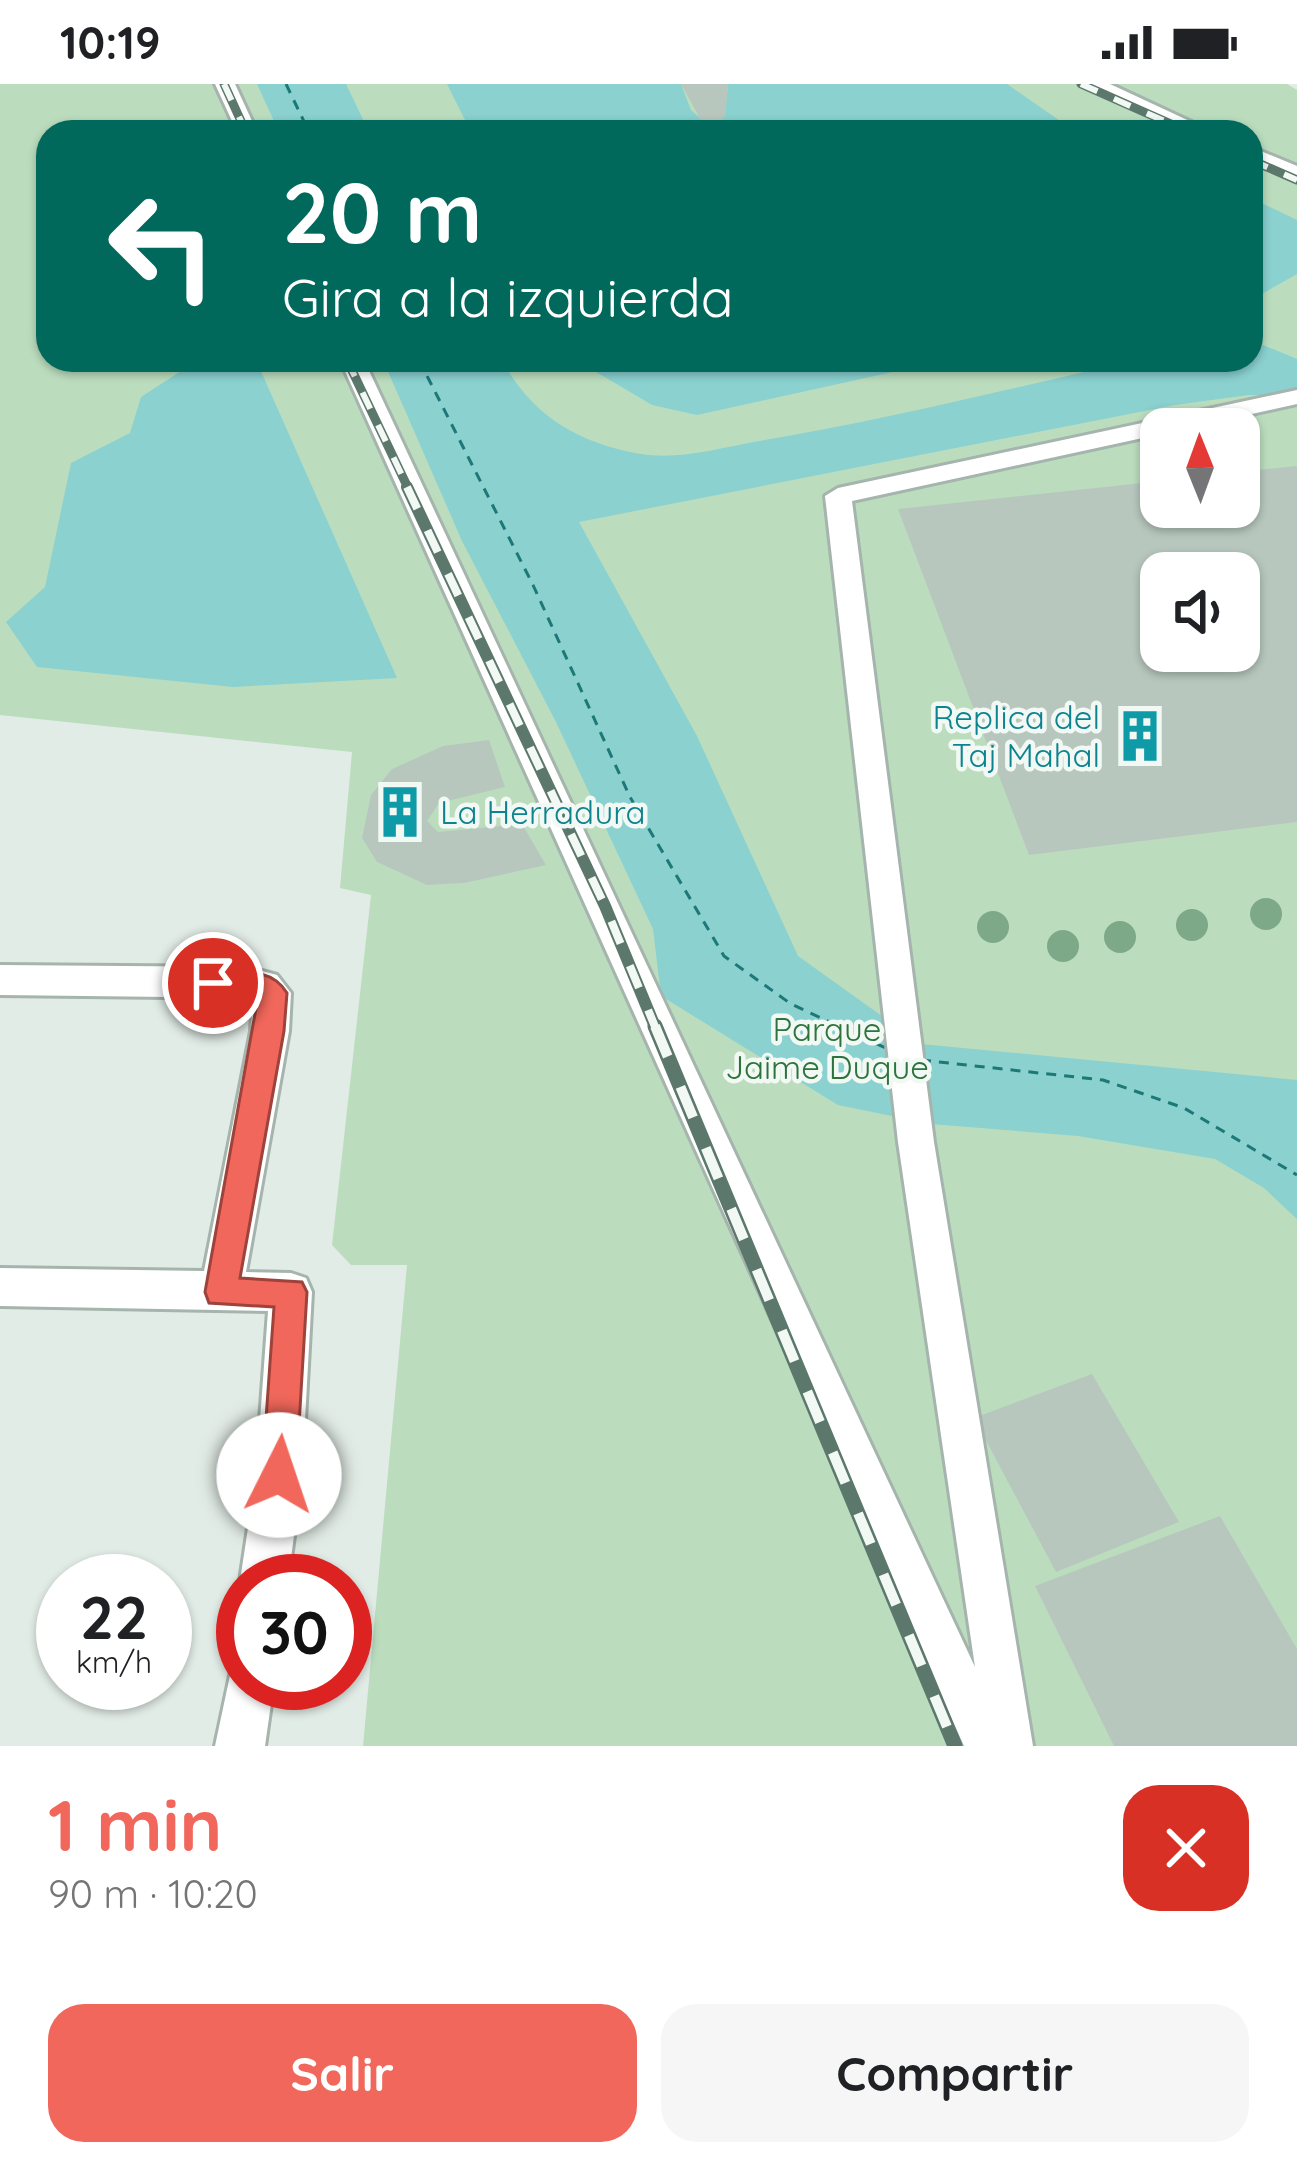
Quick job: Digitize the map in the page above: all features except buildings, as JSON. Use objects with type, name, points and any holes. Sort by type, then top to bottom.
[{"type":"street","points":[[225,84],[242,120]]},
{"type":"street","points":[[1094,84],[1176,120]]},
{"type":"street","points":[[1263,158],[1297,174]]},
{"type":"street","points":[[358,372],[988,1746]]},
{"type":"street","points":[[1010,1746],[916,1142],[838,496],[1287,400]]},
{"type":"street","points":[[0,980],[248,982],[272,993],[270,1031],[221,1292]]},
{"type":"street","points":[[0,1287],[291,1292],[279,1475],[268,1554]]},
{"type":"street","points":[[240,1746],[245,1710]]},
{"type":"green space","name":"Parque Jaime Duque","points":[[0,84],[1287,84],[1297,90],[1297,1746],[363,1746],[366,1710],[372,1710],[372,1648],[407,1265],[351,1265],[332,1245],[371,895],[340,888],[352,752],[0,715]]},
{"type":"water","points":[[257,84],[346,84],[363,120],[274,120]]},
{"type":"water","points":[[447,84],[681,84],[691,110],[702,120],[465,120]]},
{"type":"water","points":[[728,84],[1007,84],[1059,120],[722,120]]},
{"type":"water","points":[[1263,204],[1297,220],[1297,274],[1263,293]]},
{"type":"water","points":[[1263,345],[1297,359],[1297,395],[1249,395],[1140,408],[1140,412],[579,522],[697,736],[798,956],[921,1044],[1297,1080],[1297,1219],[1264,1188],[1215,1159],[1078,1136],[931,1124],[838,1105],[661,996],[653,929],[556,722],[462,541],[388,372],[509,372],[528,397],[559,424],[597,443],[641,454],[715,450],[1084,372],[1263,372]]},
{"type":"water","points":[[180,372],[261,372],[397,678],[233,687],[37,667],[6,622],[45,587],[71,463],[130,433],[141,397]]},
{"type":"water","points":[[596,372],[892,372],[697,415],[652,405]]},
{"type":"ferry route","points":[[286,84],[303,120]]},
{"type":"ferry route","points":[[425,372],[533,585],[630,797],[724,956],[791,1004],[890,1050]]},
{"type":"ferry route","points":[[921,1060],[1103,1080],[1184,1108],[1297,1175]]},
{"type":"railway","points":[[224,84],[240,120]]},
{"type":"railway","points":[[1081,84],[1162,120]]},
{"type":"railway","points":[[1263,165],[1297,180]]},
{"type":"railway","points":[[353,372],[409,490]]},
{"type":"railway","points":[[407,487],[605,906],[656,1029]]},
{"type":"railway","points":[[655,1026],[955,1746]]},
{"type":"place","name":"Replica del Taj Mahal","points":[[1140,736]]},
{"type":"place","name":"La Herradura","points":[[400,812]]},
{"type":"route","points":[[213,983],[248,982],[272,993],[270,1031],[221,1292],[291,1292],[279,1475]]}]
